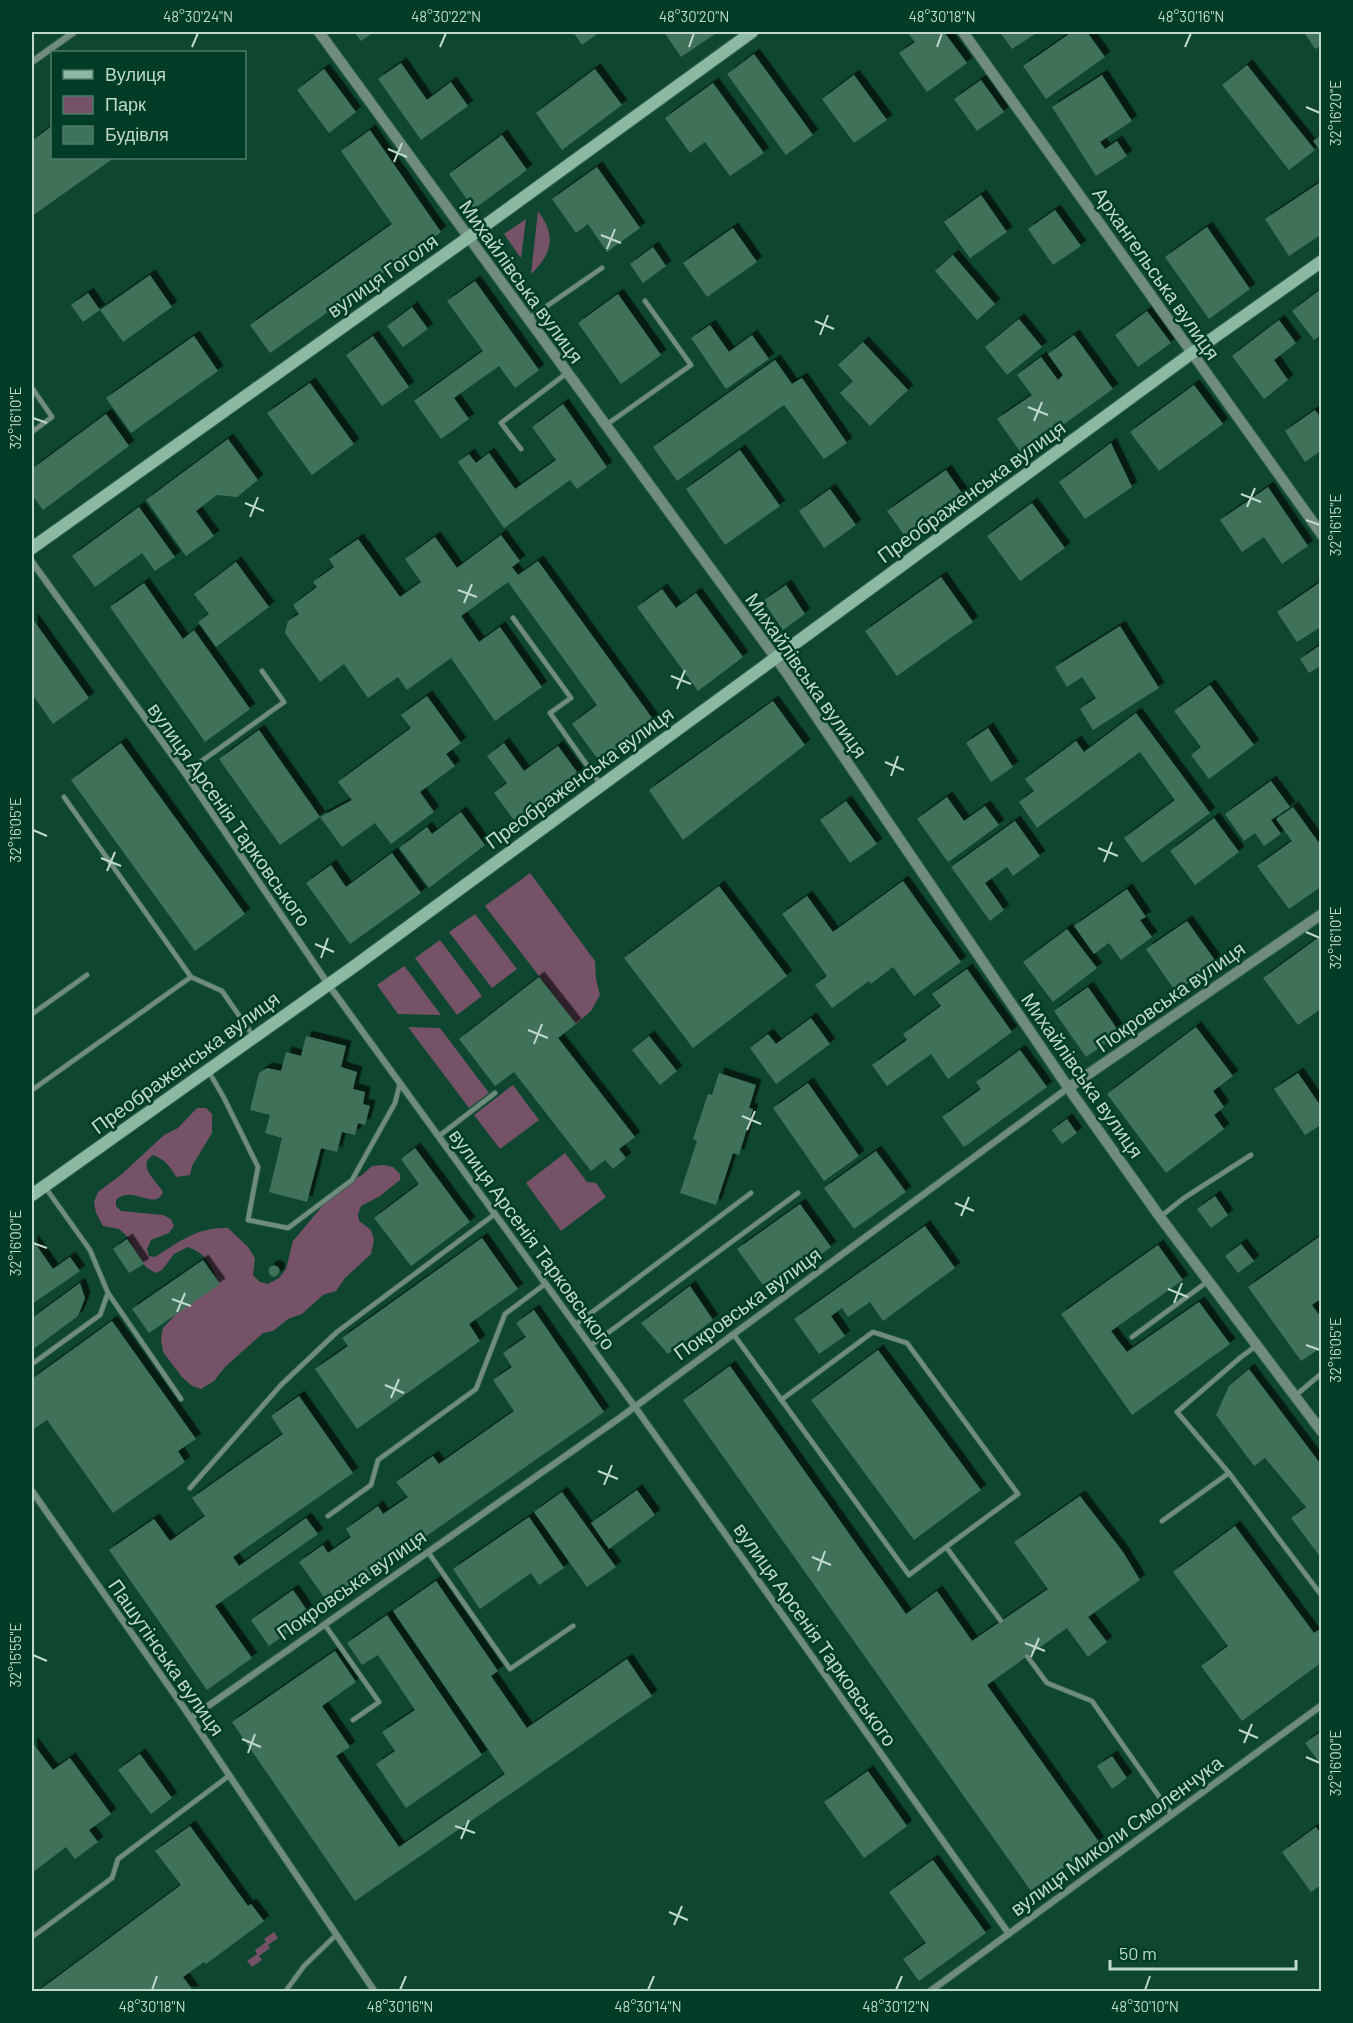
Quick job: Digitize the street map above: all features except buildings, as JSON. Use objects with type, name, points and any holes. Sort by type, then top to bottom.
[{"type":"main road","name":"вулиця Гоголя","points":[[32,548],[468,238],[752,32]]},
{"type":"main road","name":"Преображенська вулиця","points":[[32,1195],[328,984],[1192,353],[1322,261]]},
{"type":"street","points":[[32,62],[74,32]]},
{"type":"street","name":"Михайлівська вулиця","points":[[319,32],[775,658],[1068,1088],[1160,1217],[1321,1430]]},
{"type":"street","name":"Архангельська вулиця","points":[[963,32],[1322,535]]},
{"type":"street","name":"вулиця Арсенія Тарковського","points":[[32,562],[185,774],[328,984],[635,1407],[1009,1934]]},
{"type":"street","name":"Покровська вулиця","points":[[191,1718],[635,1407],[1068,1088],[1322,914]]},
{"type":"street","name":"Пашутінська вулиця","points":[[32,1491],[191,1718],[375,1992]]},
{"type":"street","name":"вулиця Миколи Смоленчука","points":[[930,1992],[1322,1705]]},
{"type":"lane","points":[[528,319],[602,268]]},
{"type":"lane","points":[[606,425],[691,365],[645,302]]},
{"type":"lane","points":[[521,450],[501,423],[567,373]]},
{"type":"lane","points":[[32,388],[52,417],[32,432]]},
{"type":"lane","points":[[513,618],[571,698],[550,713],[601,784]]},
{"type":"lane","points":[[185,774],[284,702],[262,670]]},
{"type":"lane","points":[[64,797],[191,977],[222,991],[254,1037]]},
{"type":"lane","points":[[32,1014],[87,975]]},
{"type":"lane","points":[[32,1090],[191,977]]},
{"type":"lane","points":[[207,1070],[224,1098],[258,1167],[248,1220],[288,1228],[352,1180],[395,1103],[400,1083]]},
{"type":"lane","points":[[439,1136],[495,1093]]},
{"type":"lane","points":[[1160,1217],[1184,1198],[1251,1155]]},
{"type":"lane","points":[[44,1186],[90,1250],[108,1293],[181,1399]]},
{"type":"lane","points":[[575,1325],[751,1193]]},
{"type":"lane","points":[[590,1346],[798,1193]]},
{"type":"lane","points":[[190,1488],[281,1385],[337,1332],[495,1214]]},
{"type":"lane","points":[[1132,1336],[1208,1281]]},
{"type":"lane","points":[[328,1516],[371,1485],[378,1460],[476,1389],[505,1314],[545,1284]]},
{"type":"lane","points":[[32,1364],[100,1315],[108,1293]]},
{"type":"lane","points":[[734,1335],[781,1400],[909,1575],[1018,1494],[907,1343],[873,1332],[781,1400]]},
{"type":"lane","points":[[1256,1346],[1240,1357],[1178,1412],[1229,1473],[1322,1596]]},
{"type":"lane","points":[[1295,1396],[1322,1373]]},
{"type":"lane","points":[[1162,1521],[1229,1473]]},
{"type":"lane","points":[[946,1547],[1001,1621]]},
{"type":"lane","points":[[428,1552],[510,1669],[573,1626]]},
{"type":"lane","points":[[325,1624],[380,1702],[353,1720]]},
{"type":"lane","points":[[1028,1656],[1047,1683],[1092,1701],[1172,1815]]},
{"type":"lane","points":[[32,1937],[112,1878],[118,1859],[230,1775]]},
{"type":"lane","points":[[285,1992],[304,1966],[336,1935]]},
{"type":"green space","points":[[538,211],[548,228],[550,244],[544,259],[531,274]]},
{"type":"green space","points":[[526,219],[521,258],[504,234]]},
{"type":"green space","points":[[530,873],[595,961],[600,995],[591,1011],[576,1024],[485,906]]},
{"type":"green space","points":[[475,914],[517,969],[492,988],[449,932]]},
{"type":"green space","points":[[440,940],[482,996],[457,1015],[415,958]]},
{"type":"green space","points":[[404,966],[441,1015],[398,1014],[377,985]]},
{"type":"green space","points":[[408,1027],[440,1028],[489,1093],[469,1108]]},
{"type":"green space","points":[[513,1085],[539,1120],[500,1149],[474,1115]]},
{"type":"green space","points":[[197,1108],[206,1108],[212,1114],[212,1133],[192,1166],[190,1175],[176,1177],[167,1164],[153,1155],[148,1159],[147,1169],[163,1192],[159,1197],[149,1199],[129,1195],[116,1200],[116,1206],[121,1211],[163,1215],[171,1219],[174,1226],[169,1233],[151,1240],[147,1249],[149,1256],[155,1257],[198,1233],[217,1228],[228,1228],[248,1247],[255,1258],[253,1275],[260,1282],[268,1284],[279,1278],[286,1269],[293,1241],[334,1192],[372,1166],[393,1167],[400,1174],[400,1180],[380,1196],[361,1206],[358,1214],[359,1221],[371,1230],[374,1240],[371,1254],[345,1278],[336,1291],[323,1295],[302,1314],[288,1319],[273,1331],[263,1333],[225,1367],[214,1381],[201,1389],[192,1386],[182,1377],[163,1352],[161,1339],[163,1328],[189,1300],[217,1280],[210,1264],[199,1252],[188,1247],[174,1254],[162,1270],[155,1273],[146,1267],[134,1251],[128,1237],[119,1229],[103,1226],[96,1213],[94,1202],[98,1192],[122,1174],[164,1135],[178,1128]]},
{"type":"green space","points":[[565,1153],[587,1182],[596,1183],[606,1197],[561,1231],[526,1183]]},
{"type":"green space","points":[[274,1932],[278,1938],[259,1956],[262,1960],[252,1967],[247,1961],[257,1954],[255,1950],[266,1942],[264,1939]]}]
